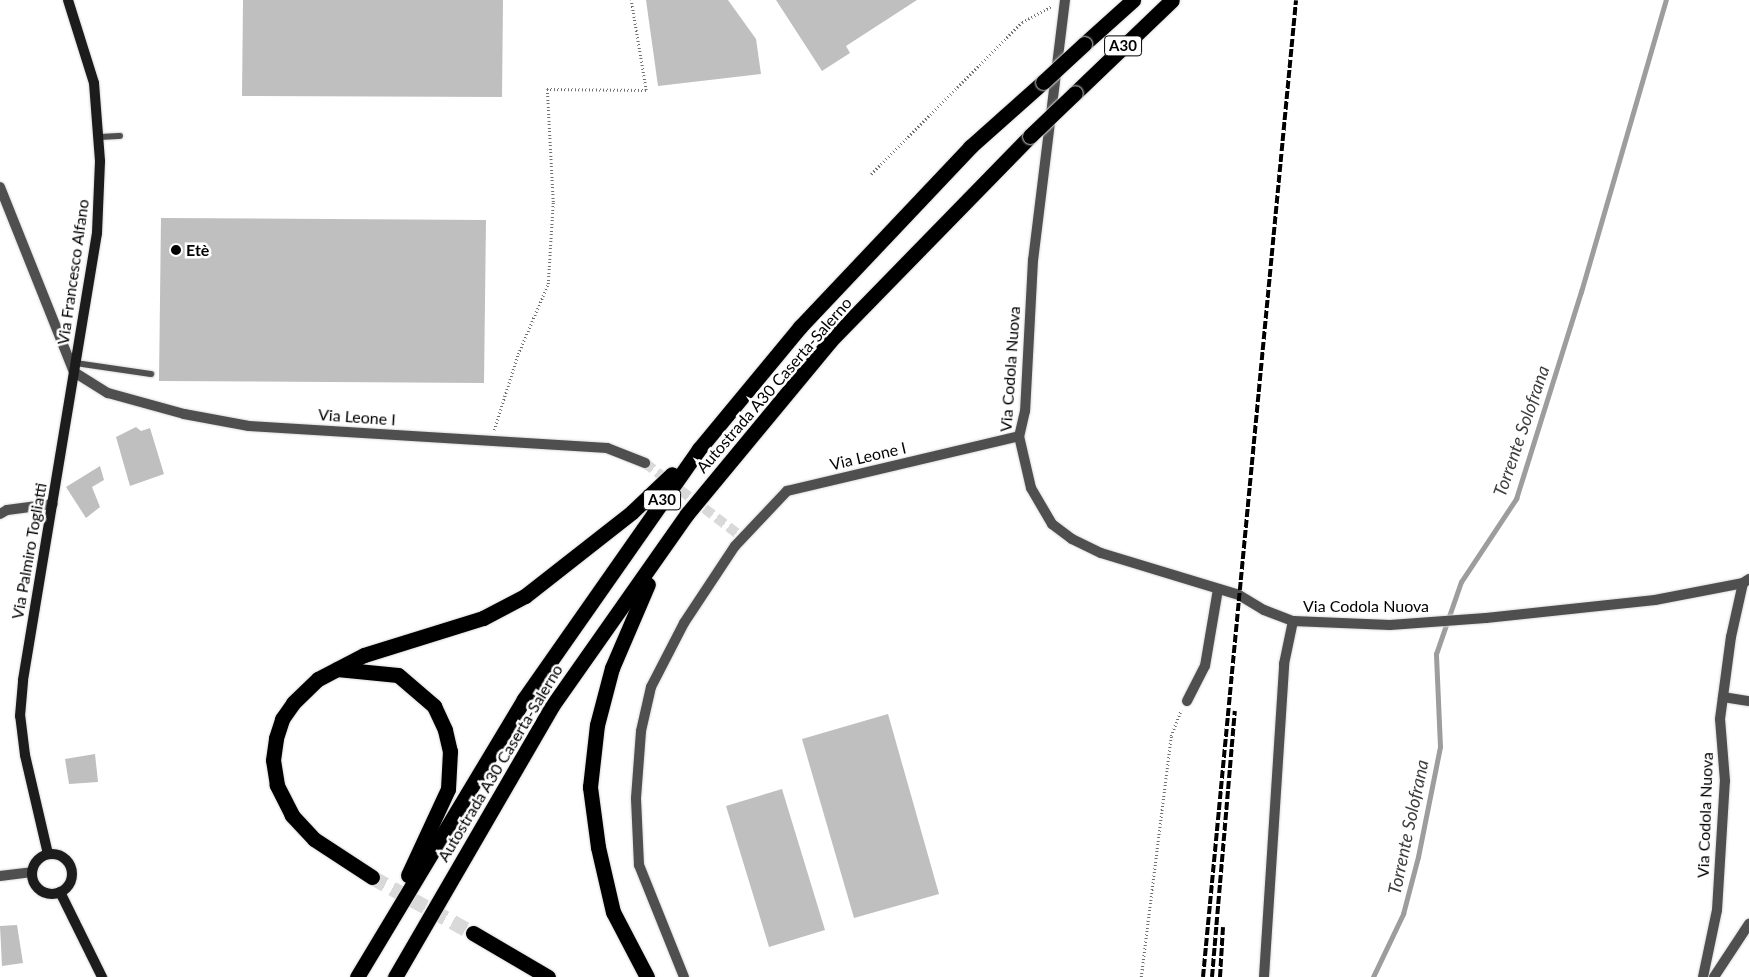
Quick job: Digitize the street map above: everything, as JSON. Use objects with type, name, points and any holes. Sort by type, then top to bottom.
[{"type":"highway","name":"Autostrada A30 Caserta-Salerno","points":[[357,977],[524,699],[699,449],[800,327],[970,147],[1133,0]]},
{"type":"highway","name":"Autostrada A30 Caserta-Salerno","points":[[395,977],[552,706],[687,514],[830,341],[1030,136],[1172,0]]},
{"type":"highway","points":[[372,877],[314,839],[292,814],[277,785],[274,760],[282,719],[304,690],[335,669],[364,655],[483,618],[525,596],[632,512],[699,449]]},
{"type":"highway","points":[[646,977],[613,912],[598,847],[590,787],[597,725],[612,668],[640,599],[687,514]]},
{"type":"highway","points":[[335,669],[398,676],[420,691],[434,706],[450,751],[448,789],[377,942]]},
{"type":"highway","points":[[473,933],[548,977]]},
{"type":"main road","name":"Via Francesco Alfano","points":[[68,0],[94,83],[98,137],[97,232],[75,367]]},
{"type":"main road","name":"Via Palmiro Togliatti","points":[[48,854],[25,754],[20,716],[32,613],[53,504],[75,367]]},
{"type":"main road","points":[[48,854],[61,855],[72,871],[70,884],[60,892],[42,892],[34,883],[32,872],[35,862],[48,854]]},
{"type":"main road","points":[[60,892],[102,977]]},
{"type":"street","name":"Via Codola Nuova","points":[[1065,1],[1037,222],[1025,410],[1019,436],[1031,488],[1052,524],[1072,539],[1101,553],[1218,589],[1293,620],[1390,625],[1486,618],[1655,600],[1747,584],[1731,638],[1720,719],[1724,781],[1717,910],[1703,977]]},
{"type":"street","points":[[0,187],[75,367]]},
{"type":"street","name":"Via Leone I","points":[[75,367],[108,393],[184,414],[249,426],[607,448],[645,463]]},
{"type":"street","name":"Via Leone I","points":[[684,977],[639,865],[636,798],[641,732],[651,687],[684,623],[743,538],[787,491],[1019,436]]},
{"type":"street","points":[[0,514],[7,510],[53,504]]},
{"type":"street","points":[[1187,701],[1205,666],[1218,589]]},
{"type":"street","points":[[1264,977],[1284,664],[1293,620]]},
{"type":"street","points":[[1723,697],[1749,701]]},
{"type":"street","points":[[0,876],[32,872]]},
{"type":"street","points":[[1714,977],[1749,924]]},
{"type":"lane","points":[[98,137],[120,136]]},
{"type":"lane","points":[[75,367],[151,374]]},
{"type":"path","points":[[491,441],[518,354],[548,284],[553,202],[547,89],[646,90],[631,0]]},
{"type":"path","points":[[871,174],[1022,22],[1048,7],[1065,1]]},
{"type":"path","points":[[1141,977],[1171,736],[1187,701]]},
{"type":"building","points":[[243,0],[503,0],[502,97],[242,96]]},
{"type":"building","points":[[646,0],[728,0],[756,39],[761,74],[658,86]]},
{"type":"building","points":[[776,0],[917,0],[846,46],[850,53],[822,71]]},
{"type":"building","points":[[161,218],[486,220],[484,383],[159,381]]},
{"type":"building","points":[[136,427],[141,431],[150,428],[164,474],[130,486],[116,437]]},
{"type":"building","points":[[100,466],[104,480],[92,487],[100,507],[86,518],[66,487]]},
{"type":"building","points":[[888,714],[939,894],[854,918],[802,739]]},
{"type":"building","points":[[95,754],[98,782],[69,784],[65,759]]},
{"type":"building","points":[[782,789],[825,930],[769,947],[726,806]]},
{"type":"building","points":[[17,925],[23,963],[2,966],[0,926]]},
{"type":"waterway","name":"Torrente Solofrana","points":[[1373,977],[1403,914],[1418,857],[1440,747],[1436,654],[1461,582],[1516,499],[1581,292],[1666,0]]},
{"type":"tunnel","points":[[645,463],[743,538]]},
{"type":"tunnel","points":[[372,877],[473,933]]},
{"type":"railway","points":[[1203,977],[1296,0]]},
{"type":"railway","points":[[1212,977],[1235,711]]},
{"type":"railway","points":[[1220,977],[1223,927]]},
{"type":"place","name":"Etè","points":[[176,250]]}]
